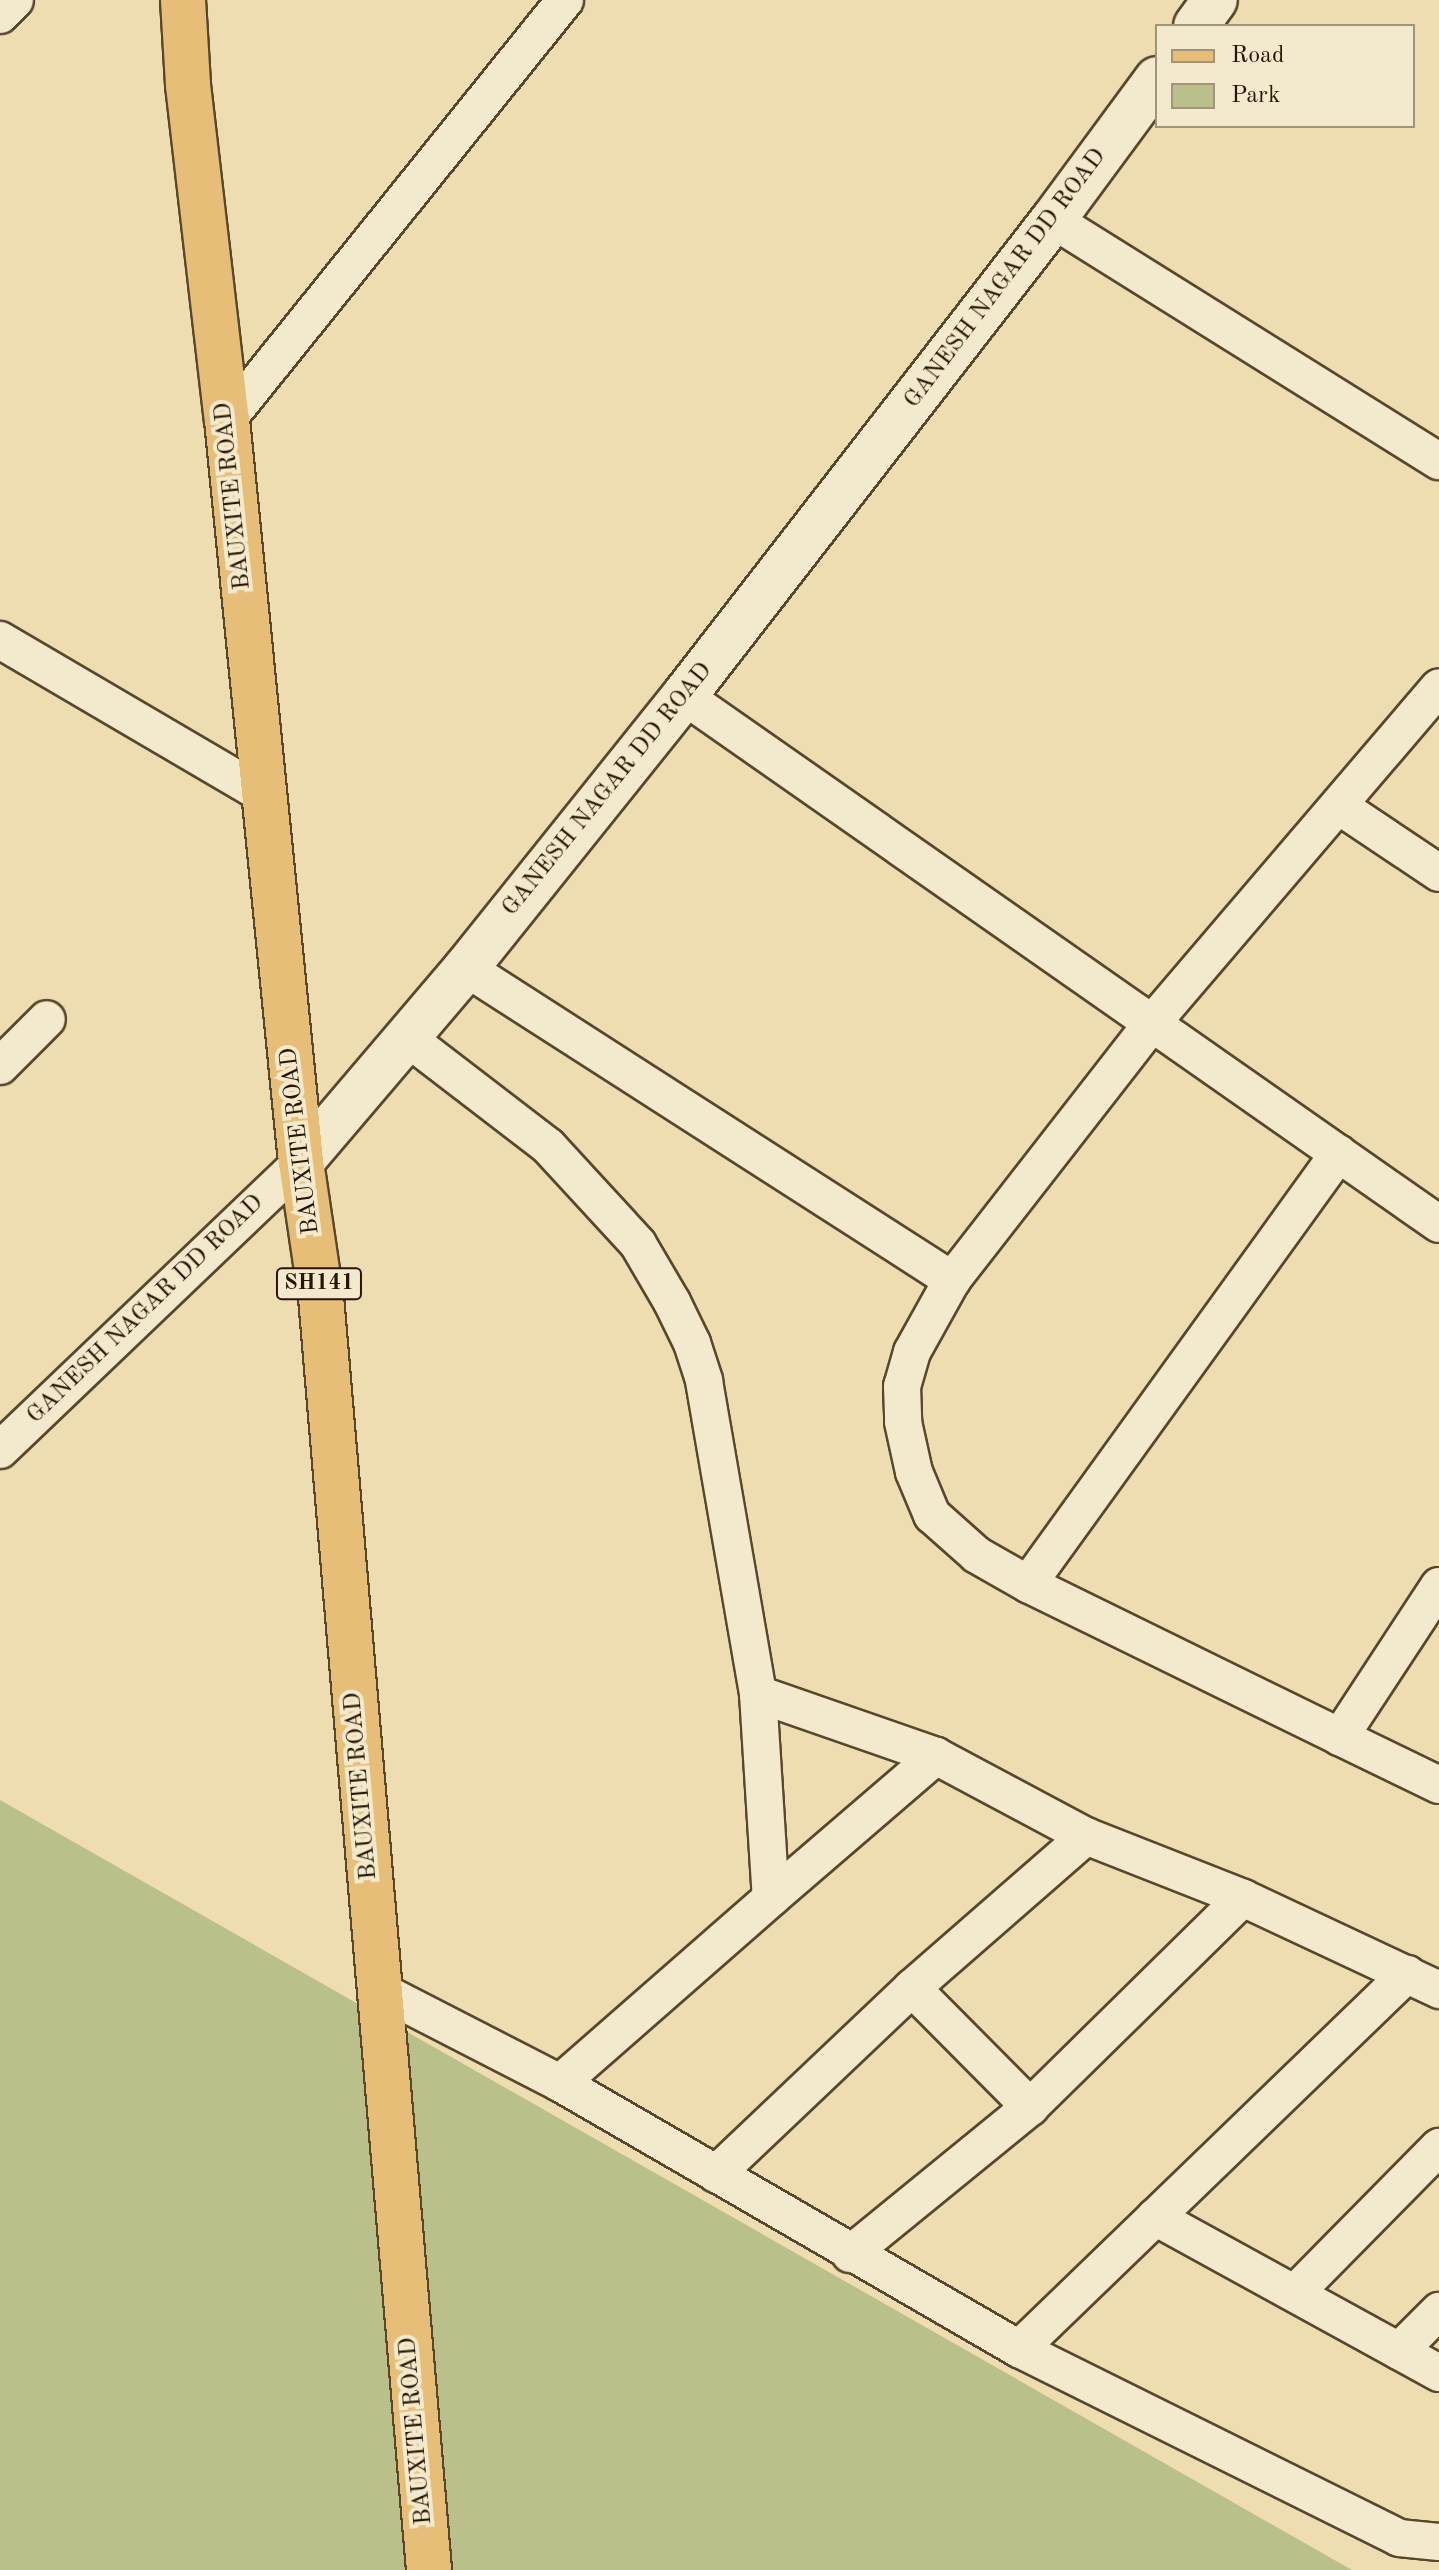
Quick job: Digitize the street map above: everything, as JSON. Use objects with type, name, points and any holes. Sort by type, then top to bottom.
[{"type":"main road","name":"BAUXITE ROAD","points":[[183,0],[188,85],[227,420],[301,1162],[321,1297],[429,2570]]},
{"type":"street","points":[[0,15],[15,0]]},
{"type":"street","points":[[227,420],[565,0]]},
{"type":"street","points":[[1197,24],[1215,0]]},
{"type":"street","name":"GANESH NAGAR DD ROAD","points":[[0,1450],[301,1162],[466,968],[684,696],[1053,220],[1155,82]]},
{"type":"street","points":[[1053,220],[1439,461]]},
{"type":"street","points":[[0,640],[266,796]]},
{"type":"street","points":[[1439,687],[1153,1022],[952,1280],[912,1352],[902,1386],[903,1422],[914,1472],[932,1515],[977,1555],[1028,1584],[1439,1785]]},
{"type":"street","points":[[684,696],[1439,1224]]},
{"type":"street","points":[[1339,806],[1439,873]]},
{"type":"street","points":[[466,968],[952,1280]]},
{"type":"street","points":[[0,1066],[47,1019]]},
{"type":"street","points":[[406,1037],[548,1146],[638,1244],[672,1302],[704,1381],[758,1694],[771,1898]]},
{"type":"street","points":[[1028,1584],[1339,1153]]},
{"type":"street","points":[[1340,1737],[1438,1589]]},
{"type":"street","points":[[758,1694],[936,1756],[1086,1836],[1243,1898],[1439,1990]]},
{"type":"street","points":[[560,2083],[936,1756]]},
{"type":"street","points":[[716,2174],[912,1988],[1086,1836]]},
{"type":"street","points":[[850,2254],[1030,2107],[1243,1898]]},
{"type":"street","points":[[1019,2349],[1407,1974]]},
{"type":"street","points":[[912,1988],[1030,2107]]},
{"type":"street","points":[[379,1990],[560,2083],[850,2254],[1019,2349],[1399,2538],[1439,2542]]},
{"type":"street","points":[[1296,2292],[1439,2147]]},
{"type":"street","points":[[1155,2217],[1439,2373]]},
{"type":"street","points":[[1399,2351],[1439,2311]]},
{"type":"green space","points":[[0,1800],[1352,2570],[0,2570]]}]
